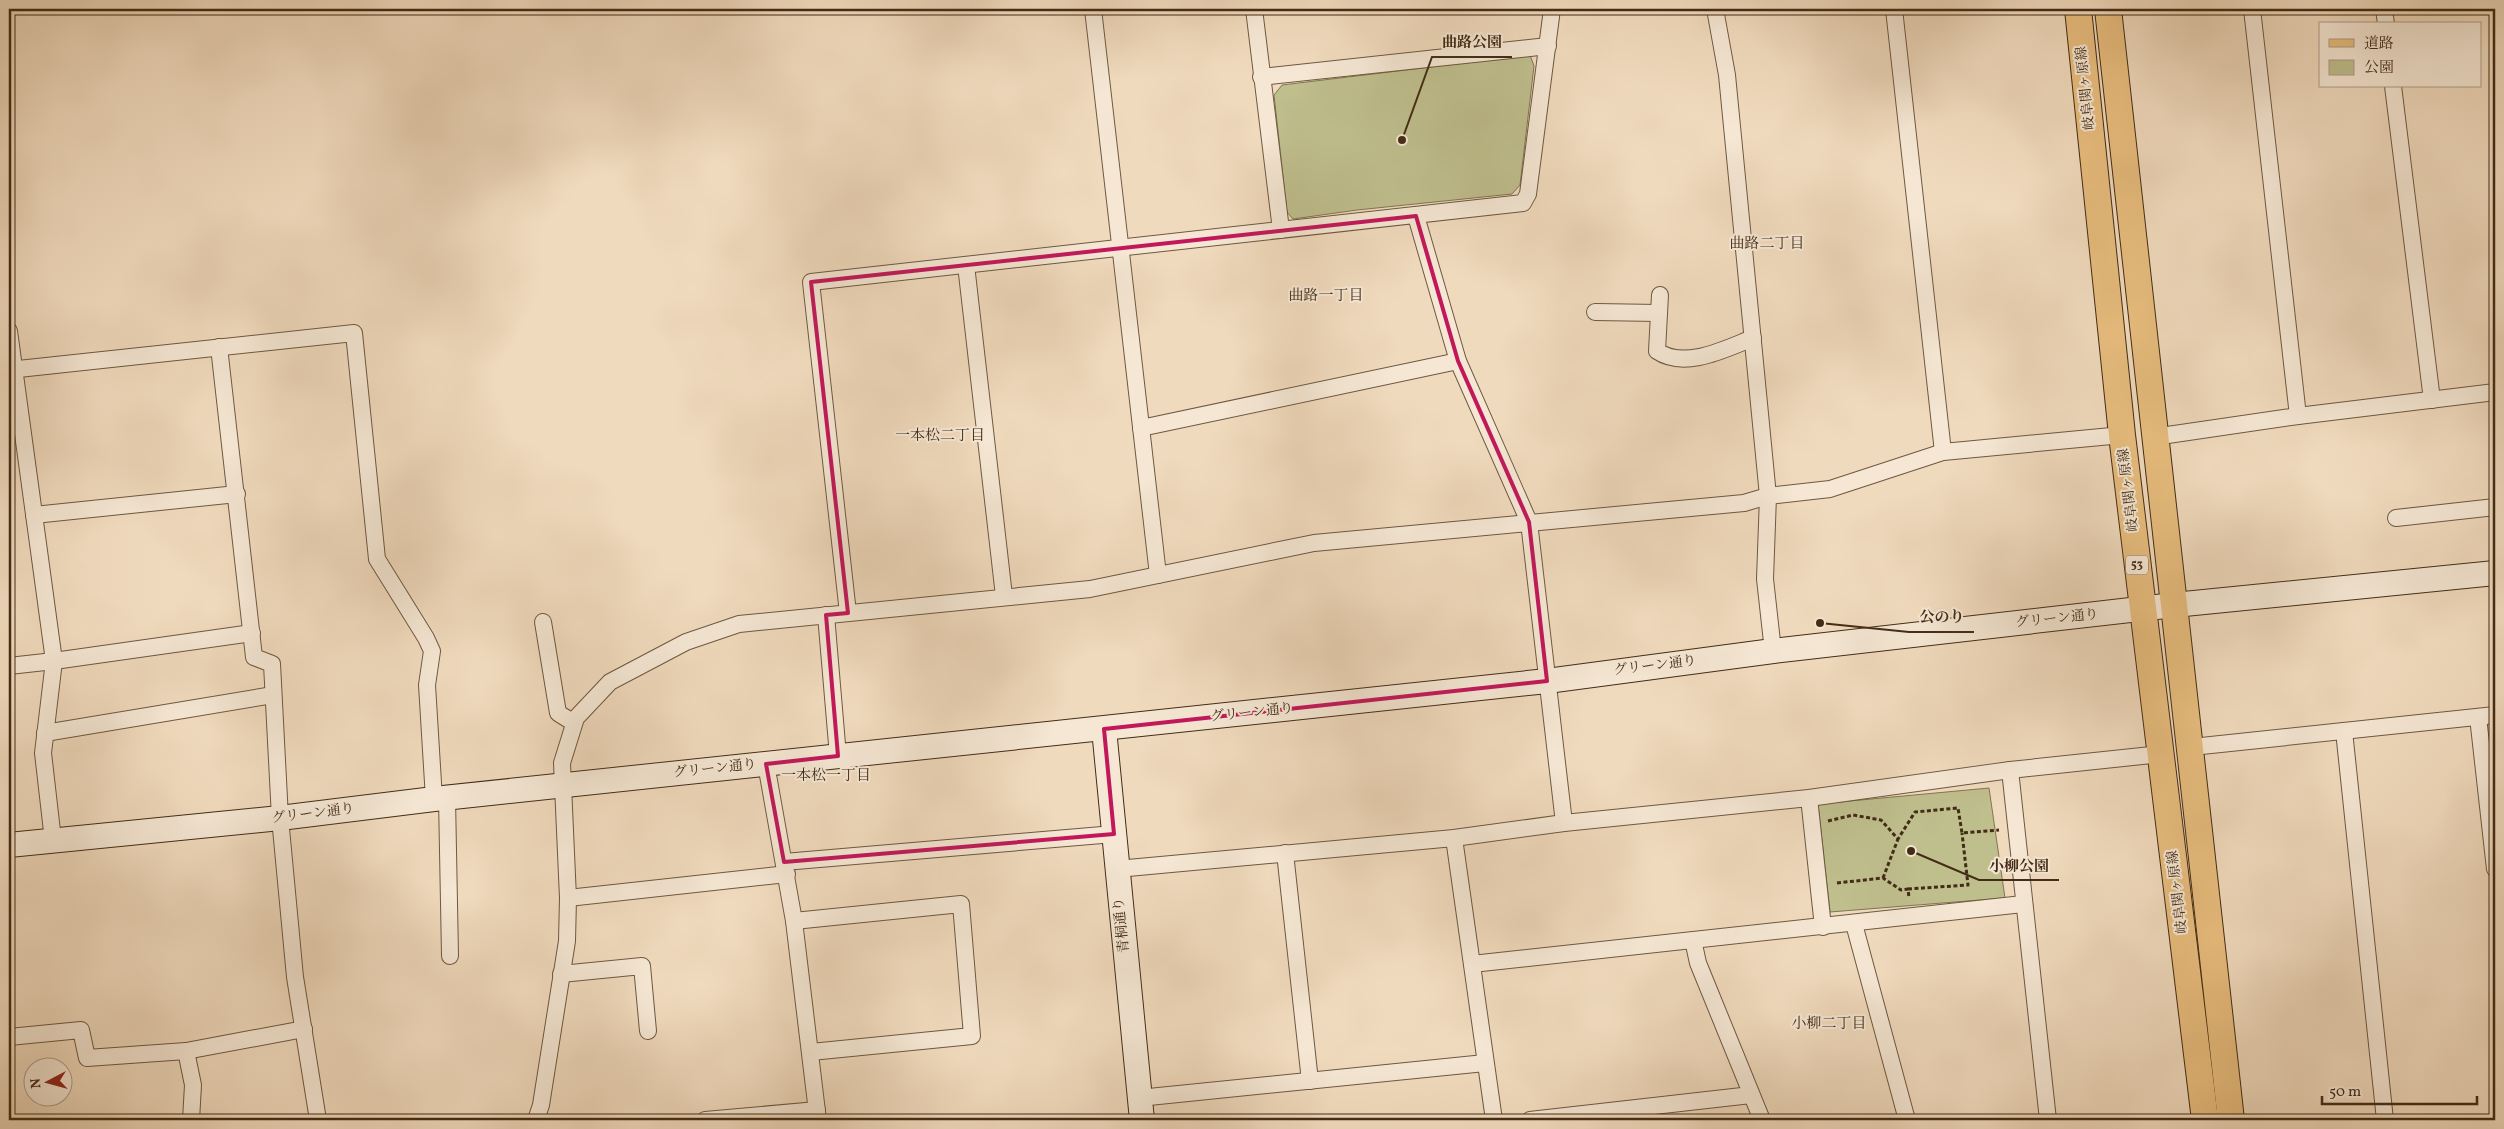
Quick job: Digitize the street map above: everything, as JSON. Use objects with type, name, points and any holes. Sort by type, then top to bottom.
[{"type":"main road","name":"岐阜関ヶ原線","points":[[2078,9],[2122,435],[2205,1120]]},
{"type":"main road","name":"岐阜関ヶ原線","points":[[2108,9],[2154,437],[2192,747],[2231,1120]]},
{"type":"street","points":[[1093,9],[1158,575]]},
{"type":"street","points":[[1254,9],[1281,230]]},
{"type":"street","points":[[848,613],[811,282],[1523,203],[1528,194],[1552,9]]},
{"type":"street","points":[[1715,9],[1727,76],[1768,496],[1766,579],[1773,651]]},
{"type":"street","points":[[1894,9],[1943,452]]},
{"type":"street","points":[[2252,9],[2298,416]]},
{"type":"street","points":[[2384,9],[2386,22]]},
{"type":"street","points":[[1261,77],[1548,46]]},
{"type":"street","points":[[2393,88],[2432,400]]},
{"type":"street","points":[[1416,216],[1458,361],[1530,522],[1564,823]]},
{"type":"street","points":[[966,265],[1004,596]]},
{"type":"street","points":[[1660,294],[1658,351],[1668,358],[1707,357],[1753,338]]},
{"type":"street","points":[[1595,312],[1659,313]]},
{"type":"street","points":[[9,331],[11,369],[34,515],[54,662],[42,753],[53,840]]},
{"type":"street","points":[[11,369],[354,333],[377,559],[426,638],[432,651],[427,685],[440,798],[450,956]]},
{"type":"street","points":[[219,348],[254,657],[272,664],[280,818],[295,977],[318,1120]]},
{"type":"street","points":[[1141,428],[1458,361]]},
{"type":"street","points":[[2154,437],[2298,416],[2495,392]]},
{"type":"street","points":[[536,1120],[541,1105],[567,941],[568,898],[562,763],[574,724],[576,718],[610,682],[686,642],[739,624],[1090,588],[1314,543],[1744,503],[1768,496],[1830,489],[1943,452],[2122,435]]},
{"type":"street","points":[[34,515],[237,494]]},
{"type":"street","points":[[2396,518],[2495,507]]},
{"type":"street","name":"グリーン通り","points":[[9,845],[280,818],[440,798],[1547,681],[1773,651],[2174,605],[2495,573]]},
{"type":"street","points":[[826,615],[838,756]]},
{"type":"street","points":[[543,622],[558,713],[574,724]]},
{"type":"street","points":[[9,666],[54,662],[252,633]]},
{"type":"street","points":[[45,734],[273,695]]},
{"type":"street","points":[[2192,747],[2495,715]]},
{"type":"street","points":[[2478,717],[2495,870]]},
{"type":"street","name":"青桐通り","points":[[1104,729],[1140,1109]]},
{"type":"street","points":[[2344,731],[2385,1120]]},
{"type":"street","points":[[1117,869],[1454,838],[1564,823],[1809,798],[2010,770],[2161,754]]},
{"type":"street","points":[[705,1120],[818,1115],[794,921],[766,764]]},
{"type":"street","points":[[2010,770],[2014,829],[2048,1120]]},
{"type":"street","points":[[1809,798],[1823,926]]},
{"type":"street","points":[[568,898],[786,868],[1114,834]]},
{"type":"street","points":[[1454,838],[1494,1120]]},
{"type":"street","points":[[1286,853],[1310,1081]]},
{"type":"street","points":[[794,921],[960,904],[972,1036],[811,1052]]},
{"type":"street","points":[[1472,964],[1854,924],[1910,915],[2023,904]]},
{"type":"street","points":[[1854,924],[1907,1120]]},
{"type":"street","points":[[1694,940],[1698,963],[1762,1120]]},
{"type":"street","points":[[561,974],[642,966],[648,1031]]},
{"type":"street","points":[[9,1037],[81,1030],[87,1058],[186,1051],[304,1029]]},
{"type":"street","points":[[186,1051],[193,1084],[191,1120]]},
{"type":"street","points":[[1140,1109],[1310,1081],[1485,1063]]},
{"type":"street","points":[[1530,1120],[1624,1115],[1751,1095]]},
{"type":"path","points":[[1830,884],[1883,878],[1900,890],[1968,885],[1958,808],[1914,812],[1898,839],[1883,878]]},
{"type":"path","points":[[1827,821],[1852,815],[1881,820],[1898,839]]},
{"type":"path","points":[[1962,833],[2014,829]]},
{"type":"path","points":[[1908,889],[1910,915]]},
{"type":"highlighted area","points":[[1416,216],[1458,361],[1529,522],[1547,681],[1104,729],[1114,834],[784,862],[766,764],[838,756],[826,615],[848,613],[811,282]]},
{"type":"green space","points":[[1530,55],[1534,66],[1520,185],[1512,194],[1357,210],[1293,219],[1287,212],[1274,95],[1282,85]]},
{"type":"green space","points":[[1989,788],[2005,898],[1830,912],[1818,804]]},
{"type":"place","name":"曲路公園","points":[[1402,140]]},
{"type":"place","name":"公のり","points":[[1820,623]]},
{"type":"place","name":"小柳公園","points":[[1911,851]]},
{"type":"district","name":"曲路二丁目","points":[[1767,244]]},
{"type":"district","name":"曲路一丁目","points":[[1326,296]]},
{"type":"district","name":"一本松二丁目","points":[[940,436]]},
{"type":"district","name":"一本松一丁目","points":[[826,776]]},
{"type":"district","name":"小柳二丁目","points":[[1829,1024]]}]
